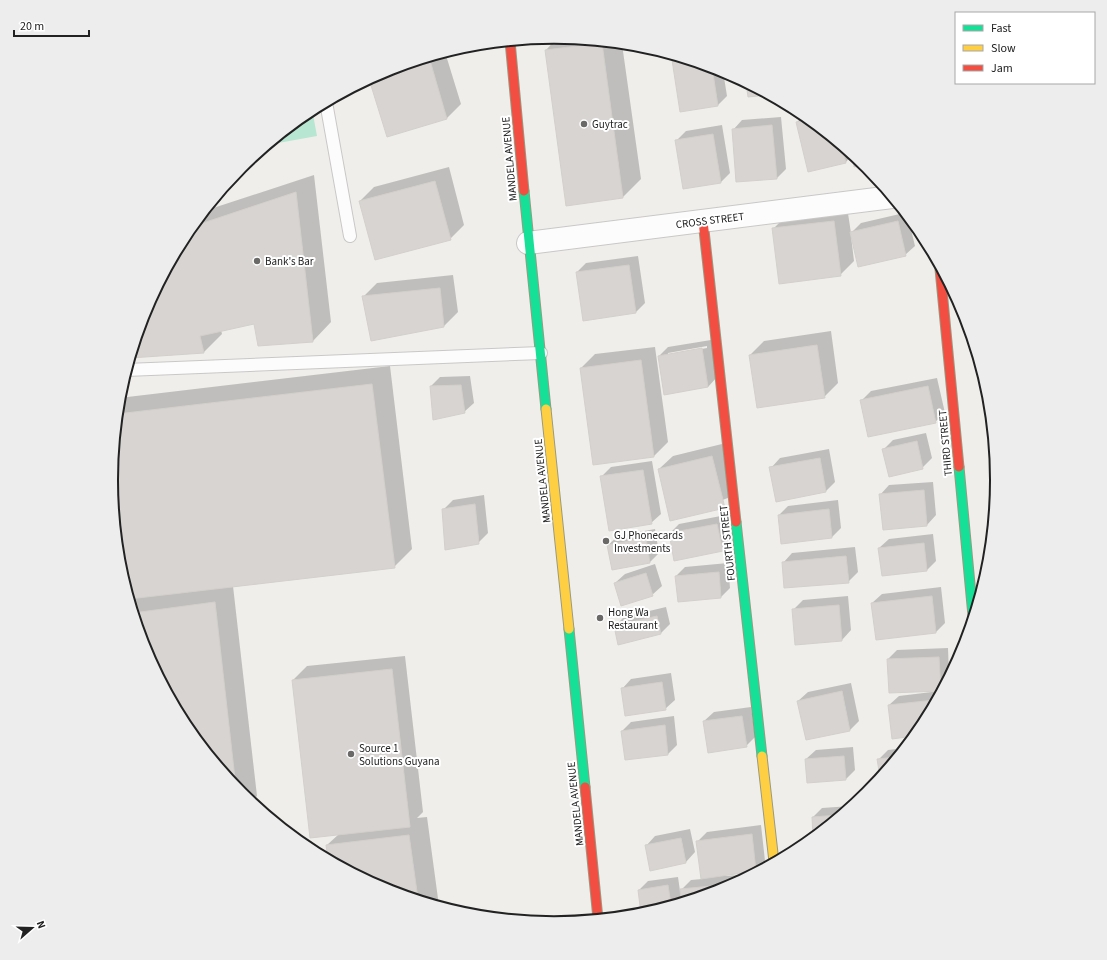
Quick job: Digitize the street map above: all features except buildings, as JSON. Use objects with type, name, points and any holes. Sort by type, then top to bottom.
[{"type":"street","name":"MANDELA AVENUE","points":[[510,47],[528,243],[541,353],[597,913]]},
{"type":"street","name":"CROSS STREET","points":[[528,243],[885,198]]},
{"type":"street","name":"FOURTH STREET","points":[[703,221],[773,857]]},
{"type":"street","name":"THIRD STREET","points":[[941,280],[972,603]]},
{"type":"lane","points":[[327,107],[350,236]]},
{"type":"lane","points":[[131,370],[541,353]]},
{"type":"green space","points":[[313,116],[317,136],[277,143]]},
{"type":"traffic: fast","points":[[524,191],[546,409]]},
{"type":"traffic: fast","points":[[959,467],[972,603]]},
{"type":"traffic: fast","points":[[736,522],[762,756]]},
{"type":"traffic: fast","points":[[569,629],[585,787]]},
{"type":"traffic: slow","points":[[546,409],[569,629]]},
{"type":"traffic: slow","points":[[762,756],[773,857]]},
{"type":"traffic: jam","points":[[511,47],[524,191]]},
{"type":"traffic: jam","points":[[703,221],[736,522]]},
{"type":"traffic: jam","points":[[941,280],[959,467]]},
{"type":"traffic: jam","points":[[585,787],[597,913]]},
{"type":"place","name":"Guytrac","points":[[584,124]]},
{"type":"place","name":"Bank's Bar","points":[[257,261]]},
{"type":"place","name":"GJ Phonecards Investments","points":[[606,541]]},
{"type":"place","name":"Hong Wa Restaurant","points":[[600,618]]},
{"type":"place","name":"Source 1 Solutions Guyana","points":[[351,754]]}]
